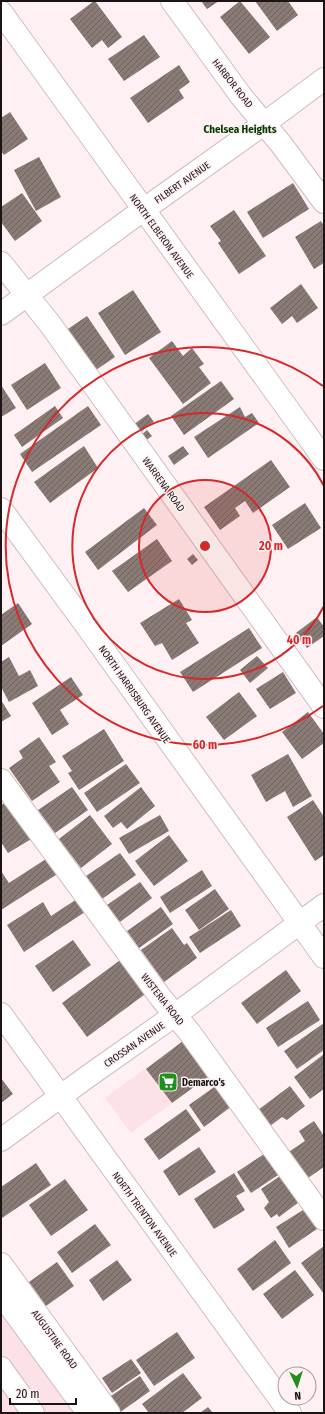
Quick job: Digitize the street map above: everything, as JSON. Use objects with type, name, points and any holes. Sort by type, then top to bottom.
[{"type":"street","name":"HARBOR ROAD","points":[[172,1],[241,96],[282,144],[324,202]]},
{"type":"street","name":"NORTH ELBERON AVENUE","points":[[1,12],[324,459]]},
{"type":"street","name":"FILBERT AVENUE","points":[[1,314],[324,79]]},
{"type":"street","name":"WARRENA ROAD","points":[[1,263],[26,296],[55,330],[324,707]]},
{"type":"street","name":"NORTH HARRISBURG AVENUE","points":[[1,509],[324,957]]},
{"type":"street","name":"WISTERIA ROAD","points":[[1,780],[161,998],[190,1033],[324,1219]]},
{"type":"street","name":"CROSSAN AVENUE","points":[[1,1140],[175,1015],[324,905]]},
{"type":"street","name":"NORTH TRENTON AVENUE","points":[[1,1014],[290,1413]]},
{"type":"street","name":"AUGUSTINE ROAD","points":[[1,1264],[109,1413]]},
{"type":"street","points":[[1,1294],[88,1413]]},
{"type":"street","points":[[1,1368],[31,1412]]},
{"type":"shaded area","points":[[183,1041],[209,1076],[131,1133],[105,1098]]},
{"type":"shaded area","points":[[1,1287],[93,1413],[1,1413]]},
{"type":"building","points":[[94,1],[122,37],[108,48],[102,40],[92,48],[70,19]]},
{"type":"building","points":[[201,1],[219,1],[207,9]]},
{"type":"building","points":[[240,1],[270,37],[249,54],[220,17]]},
{"type":"building","points":[[255,1],[288,1],[298,15],[277,31]]},
{"type":"building","points":[[144,35],[160,57],[124,81],[108,59]]},
{"type":"building","points":[[179,65],[190,82],[179,90],[184,98],[148,123],[130,98]]},
{"type":"building","points":[[10,112],[28,139],[4,155],[1,151],[1,118]]},
{"type":"building","points":[[39,157],[61,197],[36,211],[14,170]]},
{"type":"building","points":[[293,183],[309,209],[263,238],[247,212]]},
{"type":"building","points":[[22,193],[42,221],[15,241],[1,222],[1,207]]},
{"type":"building","points":[[234,210],[266,256],[239,274],[218,243],[221,241],[210,226]]},
{"type":"building","points":[[321,221],[324,226],[324,263],[314,269],[295,237]]},
{"type":"building","points":[[301,284],[318,308],[297,323],[292,316],[282,324],[270,308]]},
{"type":"building","points":[[133,290],[161,332],[125,355],[98,313]]},
{"type":"building","points":[[87,316],[115,357],[93,372],[65,331]]},
{"type":"building","points":[[172,341],[183,356],[192,348],[204,364],[199,367],[211,383],[183,404],[149,358]]},
{"type":"building","points":[[45,363],[61,388],[27,410],[11,385]]},
{"type":"building","points":[[221,381],[234,399],[184,435],[171,416]]},
{"type":"building","points":[[1,385],[16,408],[1,417]]},
{"type":"building","points":[[55,406],[63,418],[22,447],[14,435]]},
{"type":"building","points":[[88,406],[101,425],[32,472],[20,454]]},
{"type":"building","points":[[240,407],[245,417],[252,413],[259,423],[208,458],[194,437]]},
{"type":"building","points":[[148,414],[154,422],[139,433],[133,425]]},
{"type":"building","points":[[147,430],[152,436],[145,441],[141,435]]},
{"type":"building","points":[[84,446],[98,468],[50,503],[34,482]]},
{"type":"building","points":[[183,446],[189,454],[174,465],[168,456]]},
{"type":"building","points":[[271,460],[290,487],[253,513],[245,501],[235,508],[240,516],[220,530],[204,507]]},
{"type":"building","points":[[305,503],[321,528],[288,549],[272,525]]},
{"type":"building","points":[[144,508],[157,525],[98,570],[85,552]]},
{"type":"building","points":[[157,539],[172,561],[128,592],[112,571]]},
{"type":"building","points":[[193,554],[198,560],[192,565],[187,559]]},
{"type":"building","points":[[179,599],[192,620],[186,623],[199,643],[172,660],[162,643],[155,646],[140,623]]},
{"type":"building","points":[[18,603],[32,624],[1,646],[1,615]]},
{"type":"building","points":[[317,617],[324,627],[324,636],[307,648],[296,633]]},
{"type":"building","points":[[249,628],[262,648],[193,692],[180,672]]},
{"type":"building","points":[[257,656],[268,668],[250,683],[240,670]]},
{"type":"building","points":[[9,657],[19,676],[30,670],[38,686],[9,702],[1,687],[1,662]]},
{"type":"building","points":[[283,672],[296,693],[270,709],[256,689]]},
{"type":"building","points":[[71,677],[83,695],[60,710],[69,724],[52,735],[32,703]]},
{"type":"building","points":[[239,692],[257,716],[224,740],[206,717]]},
{"type":"building","points":[[1,700],[11,716],[1,722]]},
{"type":"building","points":[[308,712],[324,734],[324,743],[302,759],[282,732]]},
{"type":"building","points":[[104,729],[124,761],[79,790],[68,773],[72,771],[62,756]]},
{"type":"building","points":[[39,737],[56,762],[49,766],[60,782],[32,801],[9,768],[23,758],[19,751]]},
{"type":"building","points":[[288,754],[312,796],[293,807],[285,791],[266,802],[251,775]]},
{"type":"building","points":[[126,764],[140,783],[97,812],[84,793]]},
{"type":"building","points":[[72,787],[88,810],[55,833],[38,810]]},
{"type":"building","points":[[141,787],[155,806],[127,829],[121,822],[113,828],[104,816]]},
{"type":"building","points":[[9,800],[33,838],[8,853],[1,842],[1,805]]},
{"type":"building","points":[[313,800],[324,817],[324,855],[315,861],[287,817]]},
{"type":"building","points":[[90,815],[112,844],[81,868],[59,839]]},
{"type":"building","points":[[160,815],[169,831],[129,854],[119,838]]},
{"type":"building","points":[[169,835],[188,861],[154,886],[135,861]]},
{"type":"building","points":[[120,853],[136,875],[102,899],[86,876]]},
{"type":"building","points":[[49,857],[59,873],[1,910],[1,871],[9,883]]},
{"type":"building","points":[[202,870],[212,886],[170,913],[160,897]]},
{"type":"building","points":[[140,882],[152,898],[120,922],[107,905]]},
{"type":"building","points":[[215,889],[229,909],[199,930],[185,910]]},
{"type":"building","points":[[80,897],[88,910],[24,952],[7,925],[43,902],[51,916]]},
{"type":"building","points":[[161,907],[173,924],[139,948],[127,931]]},
{"type":"building","points":[[231,910],[241,926],[200,953],[189,937]]},
{"type":"building","points":[[172,928],[184,945],[187,943],[197,958],[164,982],[141,950]]},
{"type":"building","points":[[73,940],[91,965],[53,992],[35,966]]},
{"type":"building","points":[[123,958],[148,992],[87,1037],[62,1003]]},
{"type":"building","points":[[286,970],[301,991],[257,1024],[241,1003]]},
{"type":"building","points":[[308,1001],[320,1020],[278,1047],[266,1028]]},
{"type":"building","points":[[324,1023],[324,1050],[297,1069],[284,1051]]},
{"type":"building","points":[[183,1041],[209,1076],[172,1103],[146,1069]]},
{"type":"building","points":[[324,1054],[324,1089],[310,1099],[294,1077]]},
{"type":"building","points":[[1,1078],[13,1094],[1,1103]]},
{"type":"building","points":[[217,1085],[232,1106],[204,1127],[189,1105]]},
{"type":"building","points":[[290,1086],[305,1106],[287,1120],[282,1117],[270,1126],[258,1110]]},
{"type":"building","points":[[186,1109],[201,1130],[159,1160],[144,1139]]},
{"type":"building","points":[[314,1121],[324,1136],[324,1167],[305,1180],[287,1153],[305,1141],[299,1131]]},
{"type":"building","points":[[199,1147],[216,1172],[179,1196],[163,1171]]},
{"type":"building","points":[[264,1154],[278,1175],[251,1193],[237,1172]]},
{"type":"building","points":[[36,1163],[51,1185],[2,1218],[1,1187]]},
{"type":"building","points":[[234,1173],[245,1191],[236,1196],[245,1210],[214,1229],[194,1199]]},
{"type":"building","points":[[280,1176],[299,1202],[279,1217],[277,1214],[271,1218],[264,1208],[269,1202],[261,1189]]},
{"type":"building","points":[[65,1179],[88,1210],[51,1236],[29,1205]]},
{"type":"building","points":[[303,1210],[317,1229],[289,1248],[276,1227]]},
{"type":"building","points":[[95,1224],[111,1245],[72,1273],[57,1252]]},
{"type":"building","points":[[275,1240],[291,1263],[253,1291],[237,1269]]},
{"type":"building","points":[[324,1246],[324,1294],[301,1263]]},
{"type":"building","points":[[117,1260],[132,1280],[103,1301],[89,1280]]},
{"type":"building","points":[[57,1262],[74,1286],[46,1306],[29,1282]]},
{"type":"building","points":[[295,1270],[314,1295],[282,1319],[263,1294]]},
{"type":"building","points":[[177,1332],[195,1358],[154,1386],[136,1360]]},
{"type":"building","points":[[131,1359],[141,1373],[112,1393],[102,1378]]},
{"type":"building","points":[[183,1373],[202,1398],[182,1413],[149,1413],[142,1404]]},
{"type":"building","points":[[140,1376],[150,1391],[119,1413],[108,1398]]},
{"type":"building","points":[[208,1407],[213,1413],[200,1413]]},
{"type":"place","name":"Demarco's","points":[[168,1082]]},
{"type":"district","name":"Chelsea Heights","points":[[240,129]]}]
